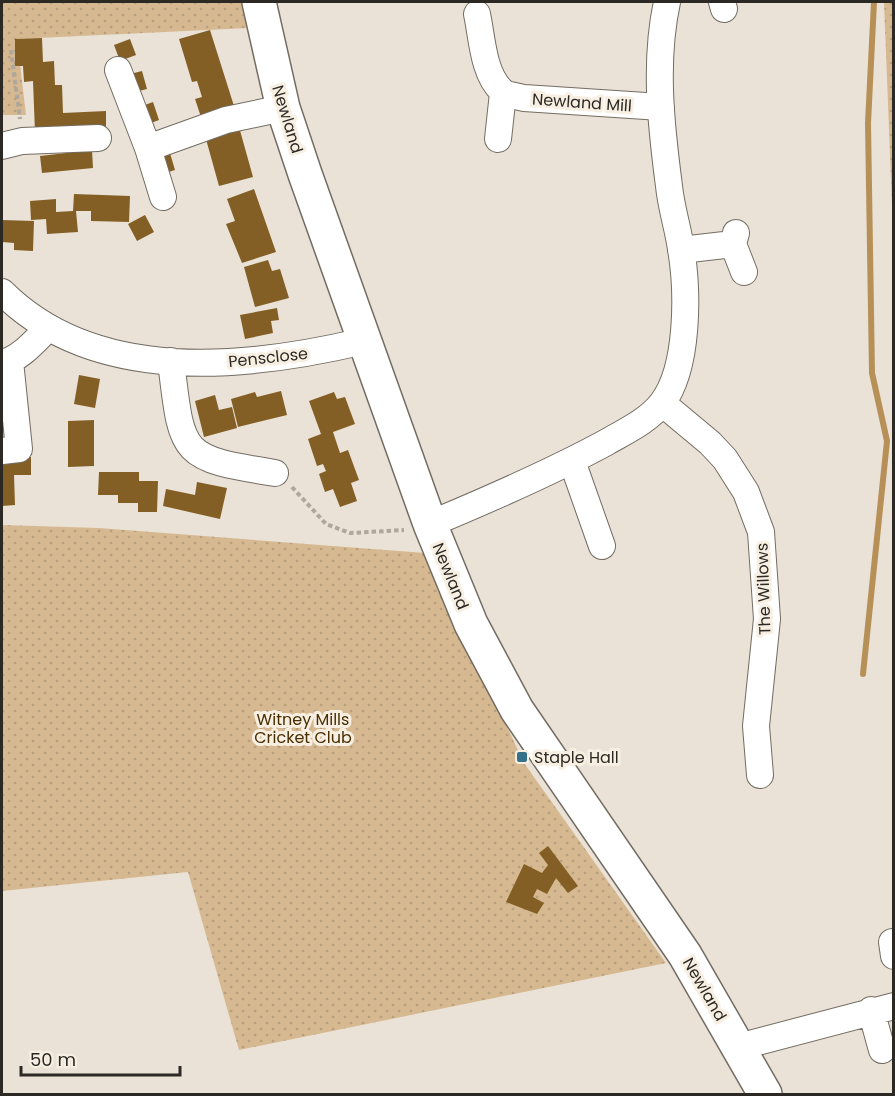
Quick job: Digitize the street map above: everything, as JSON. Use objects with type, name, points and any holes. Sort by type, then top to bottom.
[{"type":"main road","name":"Newland","points":[[259,2],[284,108],[430,524],[471,624],[517,710],[685,955],[765,1095]]},
{"type":"street","points":[[430,524],[572,461],[640,424],[662,404],[675,379],[683,340],[681,250],[671,204],[661,107],[660,34],[667,2]]},
{"type":"street","points":[[477,14],[487,63],[496,85],[503,93],[498,139]]},
{"type":"street","points":[[118,70],[148,148],[163,197]]},
{"type":"street","name":"Newland Mill","points":[[503,93],[524,98],[661,107]]},
{"type":"street","points":[[148,148],[226,120],[284,108]]},
{"type":"street","points":[[12,143],[98,138]]},
{"type":"street","points":[[681,250],[735,238],[744,272]]},
{"type":"street","name":"Pensclose","points":[[2,292],[18,308],[48,328],[101,350],[171,361],[234,362],[280,359],[364,341]]},
{"type":"street","points":[[2,450],[19,449],[6,362],[48,328]]},
{"type":"street","points":[[171,361],[183,438],[195,453],[215,462],[276,473]]},
{"type":"street","name":"The Willows","points":[[662,404],[710,442],[725,459],[746,492],[761,532],[767,619],[756,726],[760,775]]},
{"type":"street","points":[[572,461],[602,546]]},
{"type":"street","points":[[738,1047],[882,1008],[882,1050]]},
{"type":"path","points":[[11,50],[12,143]]},
{"type":"path","points":[[276,473],[326,524],[350,533],[411,530],[430,524]]},
{"type":"green space","points":[[2,2],[246,2],[249,28],[17,39],[26,115],[2,115]]},
{"type":"green space","points":[[884,2],[894,2],[893,231]]},
{"type":"green space","name":"Witney Mills Cricket Club","points":[[2,525],[99,528],[425,553],[524,763],[666,963],[239,1050],[188,872],[2,891]]},
{"type":"building","points":[[210,30],[234,106],[201,117],[195,99],[202,97],[197,81],[192,82],[179,39]]},
{"type":"building","points":[[42,38],[43,62],[54,61],[55,85],[62,85],[63,113],[106,111],[106,130],[35,132],[33,81],[24,82],[23,66],[15,66],[15,39]]},
{"type":"building","points":[[130,39],[136,55],[120,61],[114,45]]},
{"type":"building","points":[[142,71],[147,89],[131,93],[126,75]]},
{"type":"building","points":[[153,102],[159,120],[143,126],[137,108]]},
{"type":"building","points":[[234,109],[253,177],[219,186],[204,132]]},
{"type":"building","points":[[167,143],[175,170],[162,174],[153,148]]},
{"type":"building","points":[[92,150],[93,168],[42,173],[40,156]]},
{"type":"building","points":[[254,189],[276,252],[242,263],[226,224],[235,221],[227,199]]},
{"type":"building","points":[[74,194],[130,196],[129,222],[91,221],[91,211],[76,211],[78,232],[47,234],[46,219],[31,220],[30,201],[56,199],[56,212],[73,211]]},
{"type":"building","points":[[145,215],[154,232],[137,241],[128,224]]},
{"type":"building","points":[[2,220],[34,221],[33,251],[14,250],[14,243],[2,242]]},
{"type":"building","points":[[268,260],[272,271],[280,269],[289,298],[255,307],[244,267]]},
{"type":"building","points":[[277,308],[279,320],[271,321],[273,333],[245,339],[240,315]]},
{"type":"building","points":[[79,375],[100,379],[95,408],[74,404]]},
{"type":"building","points":[[281,391],[287,415],[238,427],[231,399],[255,392],[257,397]]},
{"type":"building","points":[[334,392],[337,399],[345,397],[355,424],[333,432],[340,453],[348,450],[359,480],[351,483],[357,501],[340,507],[333,489],[325,492],[319,474],[326,471],[323,464],[317,466],[308,439],[321,434],[309,401]]},
{"type":"building","points":[[215,395],[219,410],[232,407],[237,428],[204,437],[195,401]]},
{"type":"building","points":[[94,420],[94,466],[68,467],[68,421]]},
{"type":"building","points":[[31,457],[31,475],[14,475],[15,505],[2,506],[2,458]]},
{"type":"building","points":[[99,472],[139,472],[139,481],[158,481],[157,512],[138,512],[138,503],[118,503],[118,495],[98,495]]},
{"type":"building","points":[[197,482],[227,488],[220,519],[163,506],[166,489],[195,495]]},
{"type":"building","points":[[548,846],[578,886],[568,893],[556,878],[547,894],[537,889],[533,897],[544,903],[537,914],[506,902],[524,864],[542,873],[548,865],[539,853]]},
{"type":"waterway","points":[[863,674],[887,441],[872,373],[868,123],[874,2]]},
{"type":"place","name":"Staple Hall","points":[[522,757]]}]
